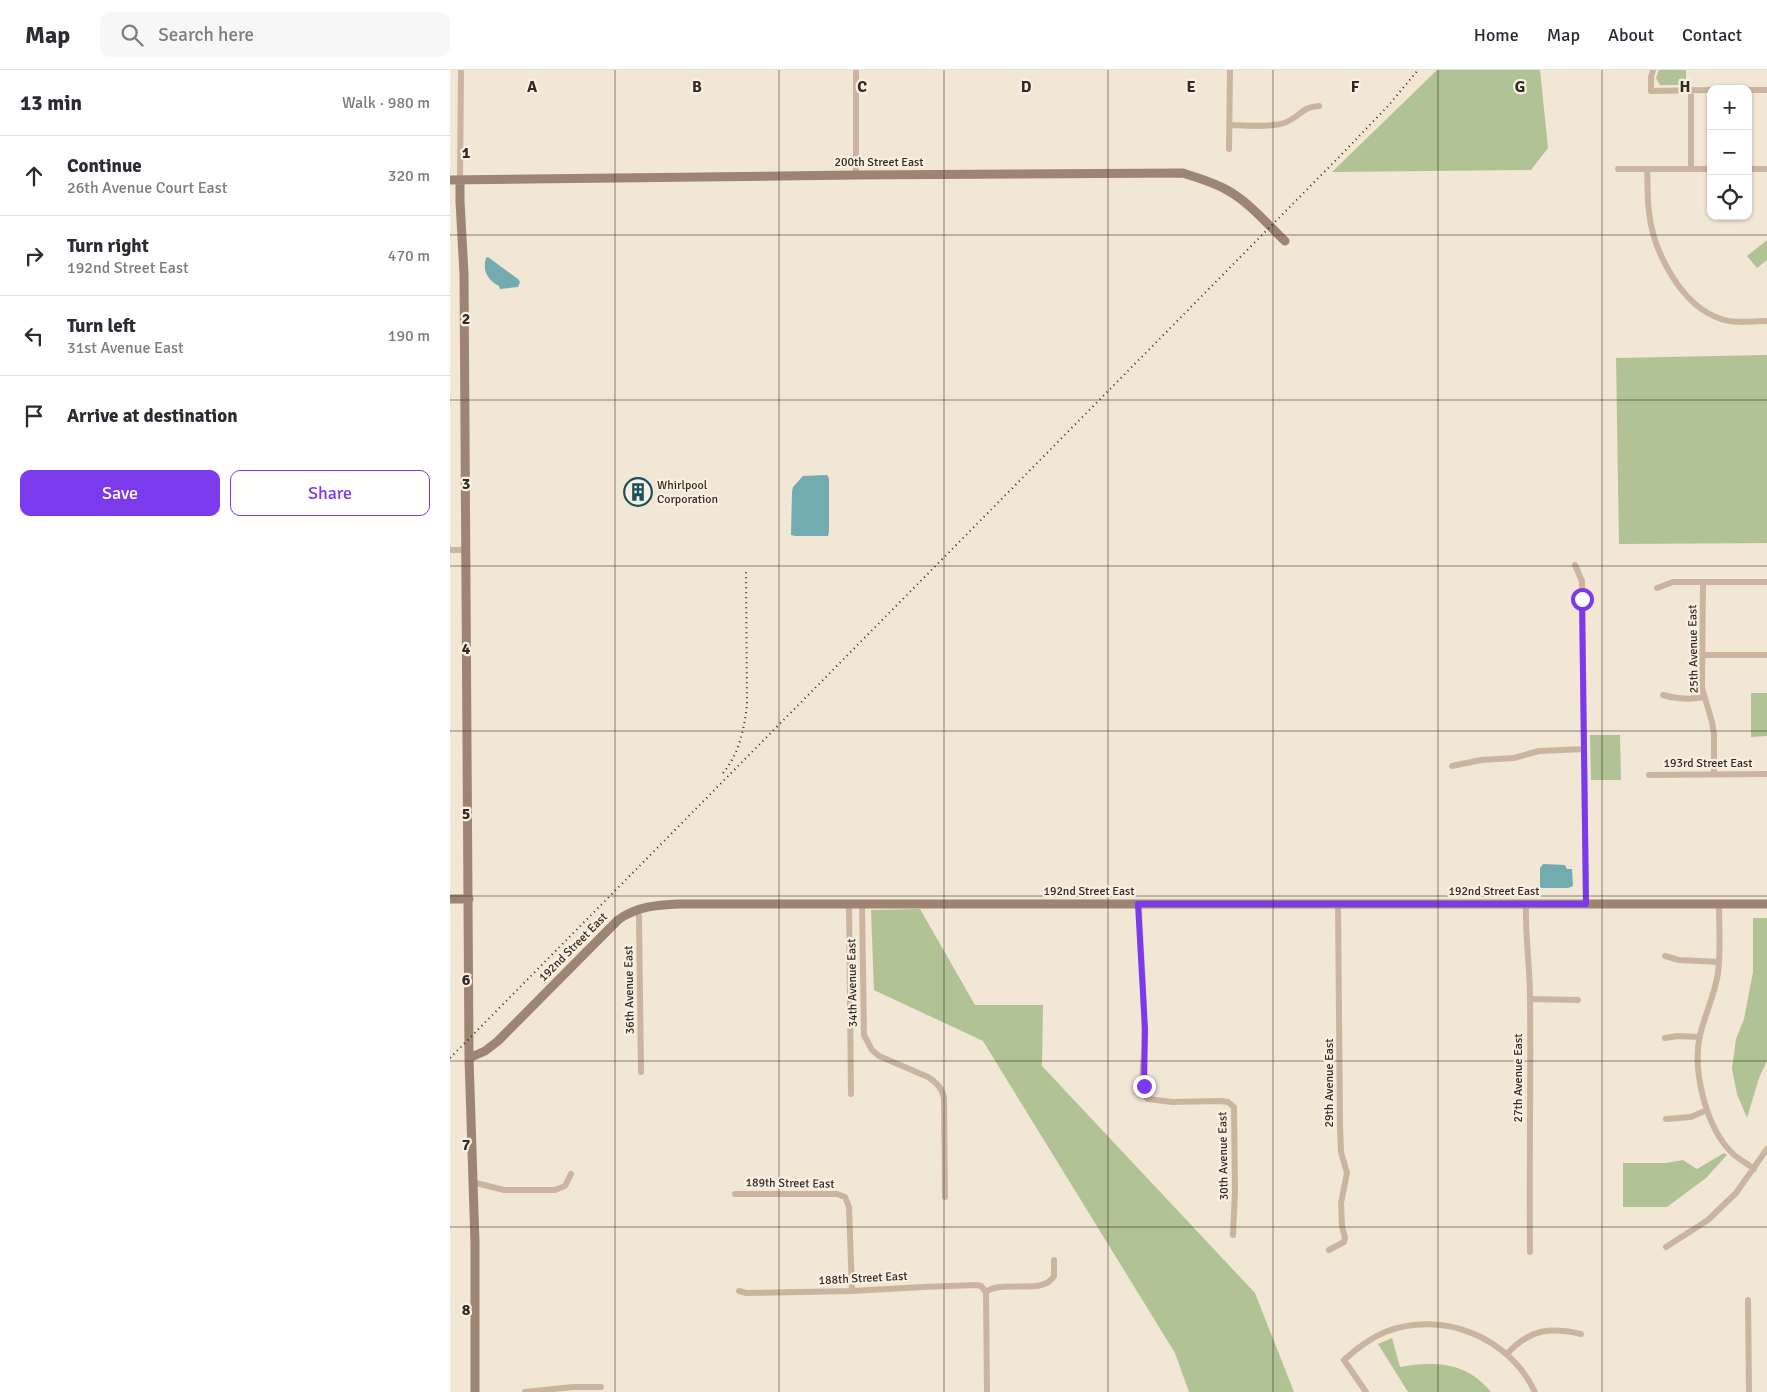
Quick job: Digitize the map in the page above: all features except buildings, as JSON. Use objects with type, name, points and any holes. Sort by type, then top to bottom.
[{"type":"street","points":[[461,70],[460,201],[464,274],[470,1058],[475,1392]]},
{"type":"street","points":[[856,70],[856,175]]},
{"type":"street","points":[[1229,149],[1230,70]]},
{"type":"street","points":[[1653,70],[1651,91],[1707,90]]},
{"type":"street","points":[[1752,90],[1767,90]]},
{"type":"street","points":[[1691,91],[1691,169]]},
{"type":"street","points":[[1229,125],[1285,122],[1305,109],[1319,106]]},
{"type":"street","points":[[1618,170],[1707,169]]},
{"type":"street","points":[[1752,169],[1767,169]]},
{"type":"street","points":[[1647,170],[1649,212],[1659,251],[1677,284],[1704,312],[1722,320],[1767,321]]},
{"type":"street","name":"200th Street East","points":[[450,180],[1183,173],[1228,190],[1254,211],[1285,241]]},
{"type":"street","points":[[450,550],[466,550]]},
{"type":"street","points":[[1576,564],[1582,581],[1586,904]]},
{"type":"street","points":[[1657,588],[1672,582],[1767,582]]},
{"type":"street","name":"25th Avenue East","points":[[1703,582],[1702,688],[1714,734],[1714,774]]},
{"type":"street","points":[[1702,655],[1767,655]]},
{"type":"street","points":[[1663,695],[1694,699],[1704,697]]},
{"type":"street","points":[[1452,766],[1481,760],[1514,758],[1539,750],[1584,749]]},
{"type":"street","name":"193rd Street East","points":[[1649,775],[1767,774]]},
{"type":"street","points":[[450,899],[469,898]]},
{"type":"street","name":"192nd Street East","points":[[470,1058],[485,1051],[498,1041],[623,916],[637,909],[649,906],[680,904],[1767,904]]},
{"type":"street","points":[[849,904],[851,1094]]},
{"type":"street","name":"34th Avenue East","points":[[862,904],[864,1035],[869,1046],[879,1056],[936,1082],[941,1088],[944,1098],[945,1197]]},
{"type":"street","name":"30th Avenue East","points":[[1138,904],[1145,1029],[1143,1074],[1146,1097],[1160,1101],[1228,1102],[1234,1106],[1235,1191],[1233,1235]]},
{"type":"street","name":"29th Avenue East","points":[[1329,1250],[1344,1242],[1345,1238],[1342,1226],[1341,1203],[1347,1173],[1341,1152],[1338,904]]},
{"type":"street","name":"27th Avenue East","points":[[1526,904],[1525,931],[1529,954],[1530,999],[1530,1252]]},
{"type":"street","points":[[1719,904],[1719,962],[1714,991],[1700,1038],[1699,1067],[1701,1086],[1707,1110],[1721,1139],[1732,1153],[1754,1168]]},
{"type":"street","name":"36th Avenue East","points":[[637,909],[639,917],[640,1072]]},
{"type":"street","points":[[1665,956],[1679,960],[1719,962]]},
{"type":"street","points":[[1530,999],[1578,1000]]},
{"type":"street","points":[[1665,1038],[1678,1036],[1700,1038]]},
{"type":"street","points":[[1666,1119],[1691,1117],[1707,1110]]},
{"type":"street","points":[[1666,1247],[1708,1220],[1736,1193],[1767,1149]]},
{"type":"street","points":[[472,1182],[504,1190],[554,1190],[565,1186],[571,1174]]},
{"type":"street","name":"189th Street East","points":[[735,1194],[837,1194],[844,1196],[849,1207],[852,1292]]},
{"type":"street","points":[[987,1392],[986,1292],[993,1288],[1032,1286],[1048,1282],[1054,1276],[1054,1260]]},
{"type":"street","name":"188th Street East","points":[[739,1291],[746,1293],[852,1292],[923,1286],[977,1285],[986,1292]]},
{"type":"street","points":[[1748,1300],[1749,1392]]},
{"type":"street","points":[[1366,1392],[1344,1360],[1366,1342],[1386,1332],[1402,1327],[1428,1324],[1465,1330],[1488,1340],[1507,1354],[1520,1367],[1535,1392]]},
{"type":"street","points":[[1507,1354],[1522,1340],[1538,1332],[1556,1329],[1581,1334]]},
{"type":"street","points":[[526,1392],[573,1387],[601,1387]]},
{"type":"green space","points":[[1437,70],[1540,70],[1548,148],[1531,170],[1332,172]]},
{"type":"green space","points":[[1659,70],[1686,70],[1686,85],[1660,85],[1656,78]]},
{"type":"green space","points":[[1767,240],[1767,260],[1757,268],[1747,256]]},
{"type":"green space","points":[[1767,355],[1767,543],[1619,544],[1616,358]]},
{"type":"green space","points":[[1751,693],[1767,693],[1767,736],[1751,737]]},
{"type":"green space","points":[[1590,735],[1620,735],[1621,780],[1591,780]]},
{"type":"green space","points":[[920,909],[975,1005],[1043,1005],[1042,1066],[1255,1293],[1294,1392],[1189,1392],[1175,1353],[983,1041],[874,990],[871,910]]},
{"type":"green space","points":[[1753,918],[1767,918],[1767,1061],[1759,1078],[1747,1118],[1737,1094],[1732,1069],[1736,1039],[1744,1019],[1753,972]]},
{"type":"green space","points":[[1724,1153],[1727,1155],[1706,1178],[1667,1207],[1623,1207],[1623,1163],[1666,1163],[1683,1160],[1697,1169]]},
{"type":"green space","points":[[1392,1338],[1400,1367],[1438,1364],[1461,1369],[1481,1382],[1491,1392],[1408,1392],[1378,1344]]},
{"type":"water","points":[[488,257],[518,279],[520,282],[518,287],[500,289],[492,281],[485,271],[486,258]]},
{"type":"water","points":[[827,475],[829,478],[828,536],[791,535],[793,487],[803,476]]},
{"type":"water","points":[[1543,864],[1565,865],[1567,869],[1572,869],[1573,886],[1568,888],[1540,888],[1540,868]]},
{"type":"railway","points":[[450,1058],[1341,155],[1388,106],[1418,70]]},
{"type":"railway","points":[[723,773],[737,750],[747,705],[746,569]]},
{"type":"place","name":"Whirlpool Corporation","points":[[638,492]]},
{"type":"route","points":[[1144,1086],[1145,1029],[1138,904],[1586,904],[1582,599]]}]
